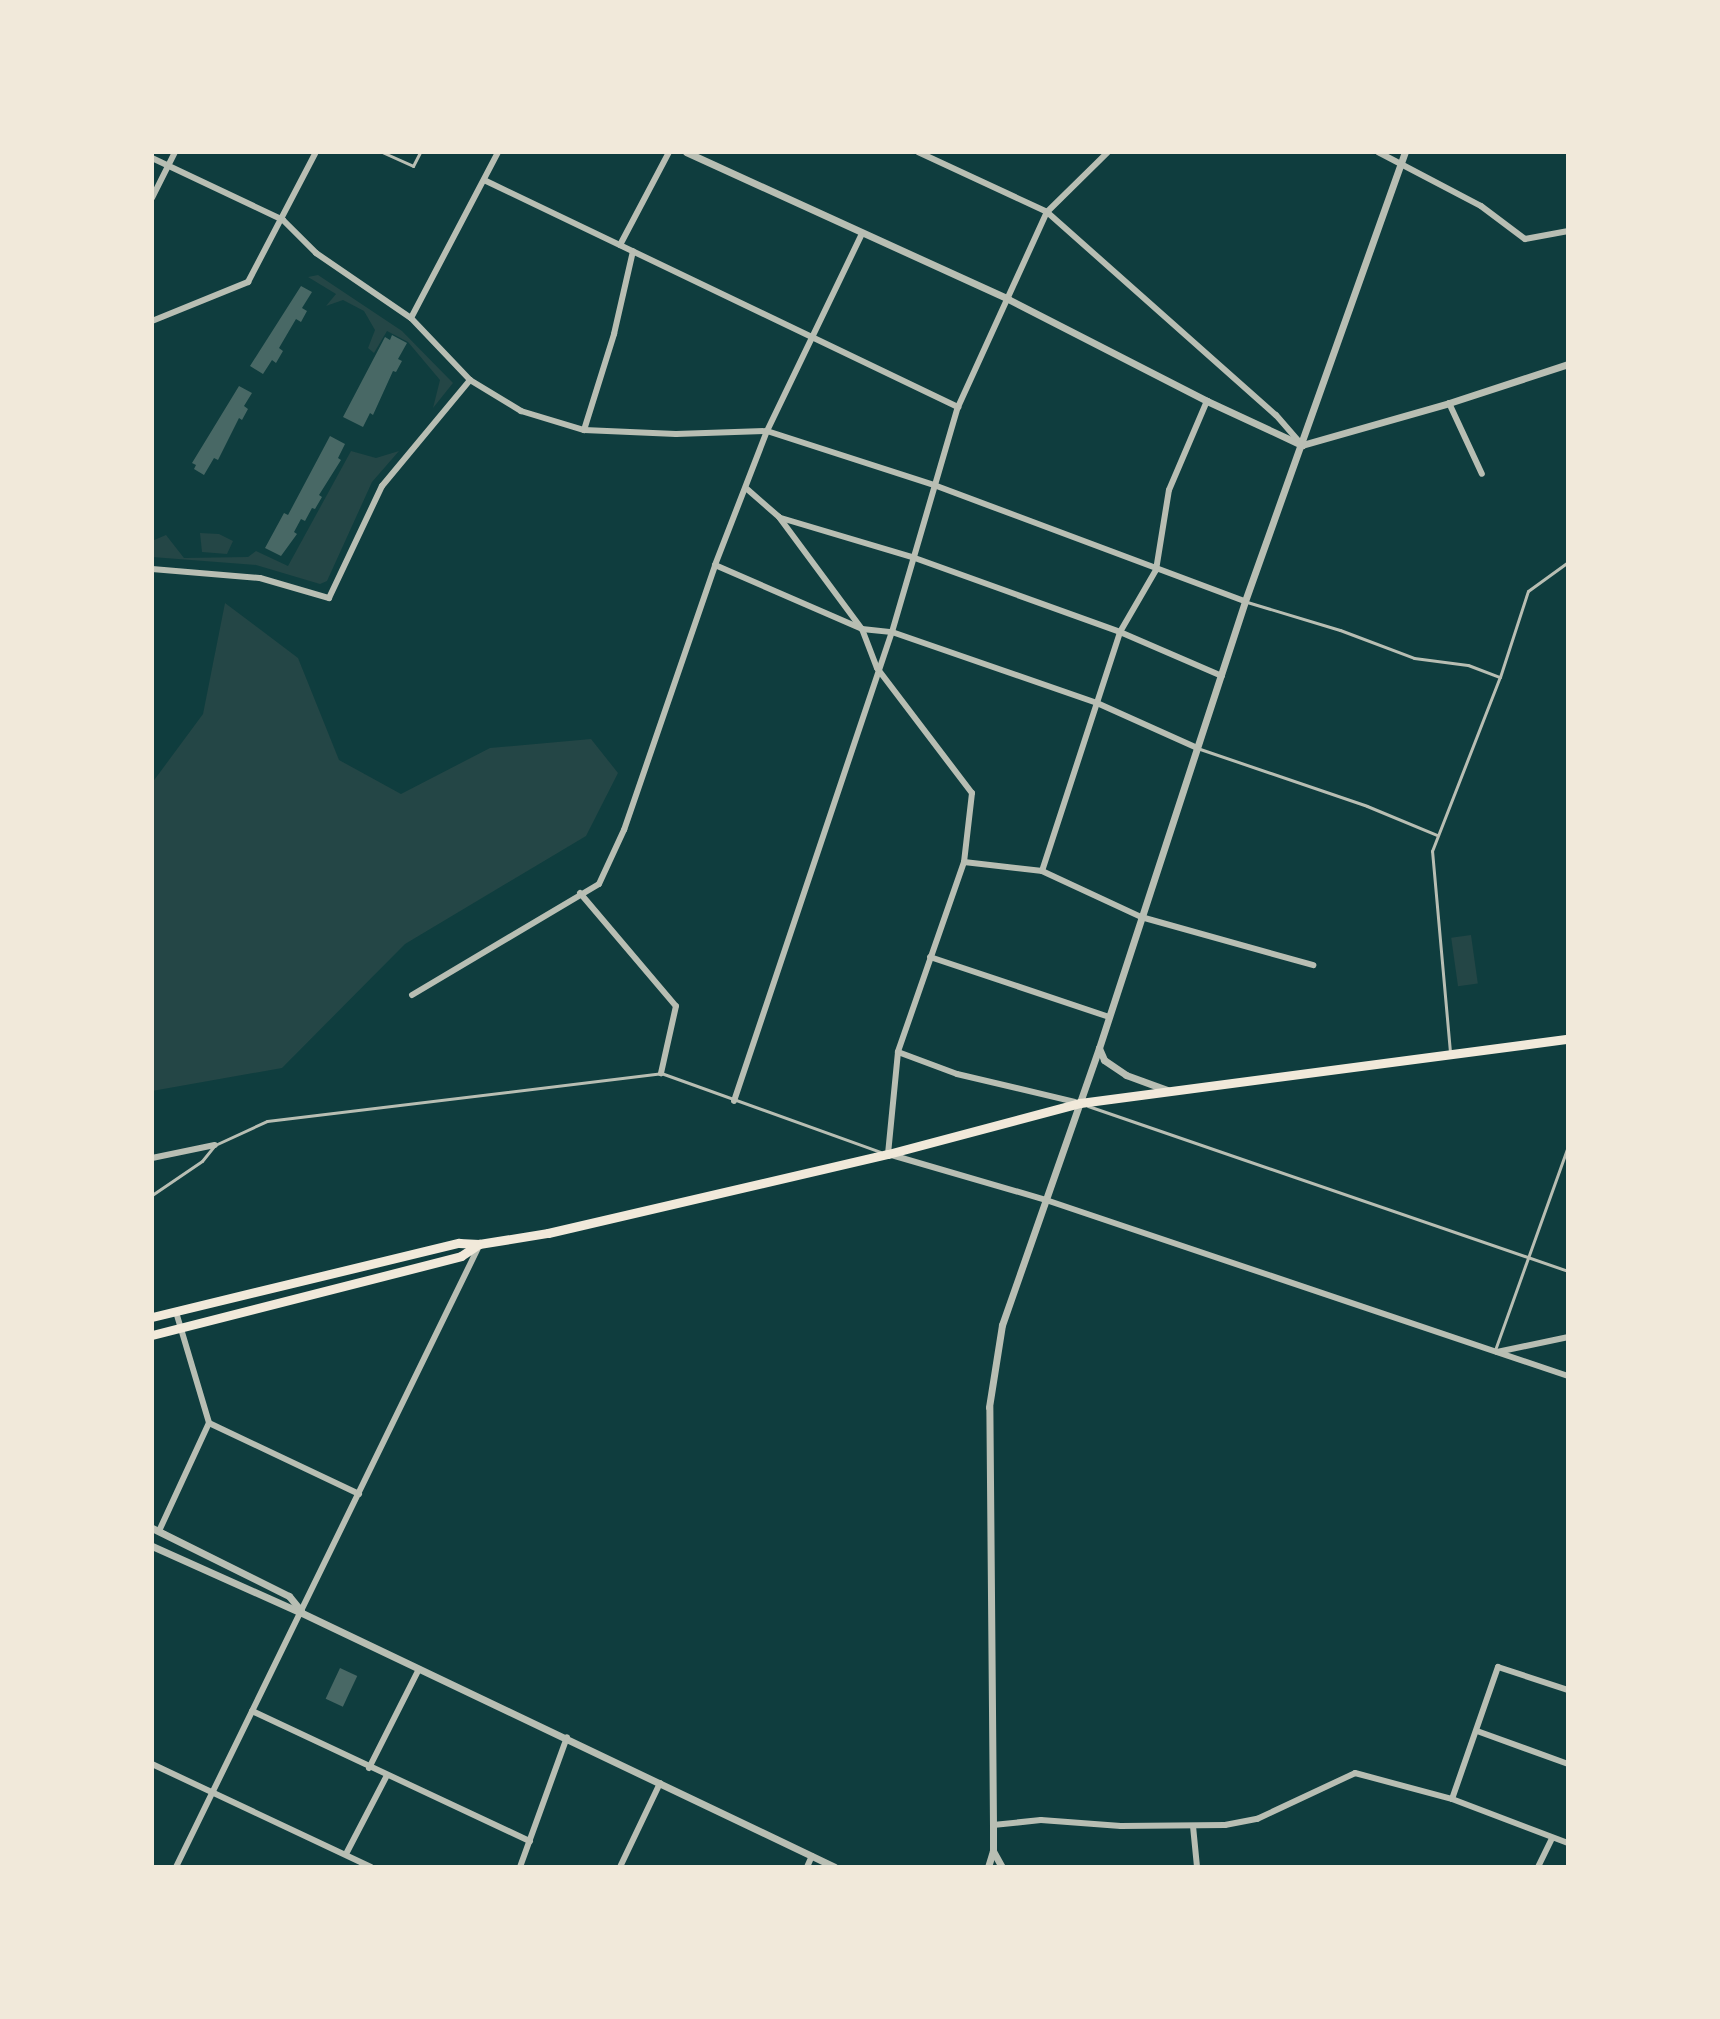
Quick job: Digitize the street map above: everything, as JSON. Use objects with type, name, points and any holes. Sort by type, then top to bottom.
[{"type":"main road","points":[[152,1317],[459,1243],[479,1244],[548,1233],[888,1154],[1080,1103],[1568,1039]]},
{"type":"main road","points":[[152,1335],[461,1256],[479,1244]]},
{"type":"street","points":[[152,198],[175,152]]},
{"type":"street","points":[[152,321],[248,282],[316,152]]},
{"type":"street","points":[[411,318],[498,152]]},
{"type":"street","points":[[620,245],[669,152]]},
{"type":"street","points":[[686,152],[1008,299],[1207,401],[1302,445],[1449,403],[1568,364]]},
{"type":"street","points":[[918,152],[1047,212],[1276,415],[1302,445]]},
{"type":"street","points":[[734,1101],[877,668],[892,632],[958,407],[1047,212],[1108,152]]},
{"type":"street","points":[[1378,152],[1401,167],[1481,206],[1525,239],[1568,231]]},
{"type":"street","points":[[987,1867],[993,1851],[989,1407],[1002,1325],[1099,1048],[1245,601],[1405,152]]},
{"type":"street","points":[[152,158],[283,220],[316,253],[411,318],[470,380],[521,411],[584,430],[676,434],[767,431],[934,485],[1245,601]]},
{"type":"street","points":[[484,180],[958,407]]},
{"type":"street","points":[[412,995],[599,884],[624,830],[715,565],[767,431],[862,234]]},
{"type":"street","points":[[584,430],[614,334],[633,251]]},
{"type":"street","points":[[152,569],[260,578],[329,598],[382,486],[470,380]]},
{"type":"street","points":[[1042,871],[1120,632],[1156,570],[1169,490],[1207,401]]},
{"type":"street","points":[[1449,403],[1482,474]]},
{"type":"street","points":[[747,489],[779,517],[862,629],[877,668],[972,793],[964,862],[898,1052],[888,1154],[1046,1200],[1568,1376]]},
{"type":"street","points":[[779,517],[912,557],[1120,632],[1222,676]]},
{"type":"street","points":[[715,565],[862,629],[892,632],[1097,703],[1197,748]]},
{"type":"street","points":[[964,862],[1042,871],[1141,917],[1313,965]]},
{"type":"street","points":[[580,893],[676,1006],[661,1073]]},
{"type":"street","points":[[930,957],[1109,1017]]},
{"type":"street","points":[[1099,1048],[1104,1060],[1126,1075],[1173,1092]]},
{"type":"street","points":[[898,1052],[957,1074],[1080,1103]]},
{"type":"street","points":[[152,1158],[215,1145]]},
{"type":"street","points":[[176,1867],[479,1244]]},
{"type":"street","points":[[176,1312],[209,1423],[156,1530],[289,1596],[302,1613]]},
{"type":"street","points":[[1494,1353],[1568,1337]]},
{"type":"street","points":[[209,1423],[359,1494]]},
{"type":"street","points":[[152,1546],[567,1737],[835,1867]]},
{"type":"street","points":[[1452,1799],[1498,1667],[1568,1690]]},
{"type":"street","points":[[369,1768],[419,1669]]},
{"type":"street","points":[[252,1711],[386,1777],[530,1841]]},
{"type":"street","points":[[1477,1731],[1568,1764]]},
{"type":"street","points":[[520,1867],[567,1737]]},
{"type":"street","points":[[152,1764],[371,1867]]},
{"type":"street","points":[[993,1825],[1041,1820],[1121,1826],[1225,1825],[1257,1819],[1355,1773],[1452,1799],[1568,1843]]},
{"type":"street","points":[[346,1854],[386,1777]]},
{"type":"street","points":[[620,1867],[660,1783]]},
{"type":"street","points":[[1193,1826],[1197,1867]]},
{"type":"street","points":[[1538,1867],[1552,1838]]},
{"type":"street","points":[[993,1851],[1002,1867]]},
{"type":"street","points":[[807,1867],[812,1856]]},
{"type":"lane","points":[[382,152],[413,166],[420,152]]},
{"type":"lane","points":[[1450,1053],[1432,851],[1500,677],[1528,591],[1568,562]]},
{"type":"lane","points":[[1245,601],[1340,630],[1414,658],[1468,665],[1500,677]]},
{"type":"lane","points":[[1197,748],[1367,806],[1437,835]]},
{"type":"lane","points":[[152,1195],[202,1161],[215,1145],[267,1121],[661,1073],[888,1154]]},
{"type":"lane","points":[[1080,1103],[1568,1271]]},
{"type":"lane","points":[[1494,1353],[1568,1146]]},
{"type":"shaded area","points":[[318,275],[402,331],[453,383],[433,408],[440,380],[408,342],[387,331],[374,353],[368,348],[375,330],[364,311],[343,300],[326,306],[336,294],[308,277]]},
{"type":"shaded area","points":[[351,451],[376,458],[399,451],[372,482],[327,581],[320,584],[256,565],[152,557],[152,541],[166,535],[184,558],[248,557],[256,551],[288,566]]},
{"type":"shaded area","points":[[200,533],[219,534],[233,541],[227,554],[202,552]]},
{"type":"shaded area","points":[[225,603],[298,658],[339,760],[401,794],[490,748],[591,739],[618,773],[586,836],[405,944],[282,1068],[152,1091],[152,783],[203,714]]},
{"type":"shaded area","points":[[1471,935],[1478,984],[1458,986],[1451,938]]},
{"type":"building","points":[[301,286],[312,292],[302,308],[307,311],[301,322],[296,319],[279,348],[283,351],[276,363],[272,360],[263,374],[250,366]]},
{"type":"building","points":[[392,335],[407,343],[398,359],[402,361],[396,372],[393,371],[373,415],[370,413],[363,427],[343,417],[385,337],[390,340]]},
{"type":"building","points":[[239,386],[252,393],[244,406],[248,409],[242,420],[239,418],[218,460],[214,458],[204,475],[194,469],[196,465],[192,463]]},
{"type":"building","points":[[330,436],[345,444],[338,458],[341,460],[319,495],[322,497],[315,509],[312,508],[305,521],[301,519],[294,532],[297,534],[281,556],[265,548],[284,513],[288,515]]},
{"type":"building","points":[[340,1668],[357,1676],[343,1707],[326,1699]]}]
